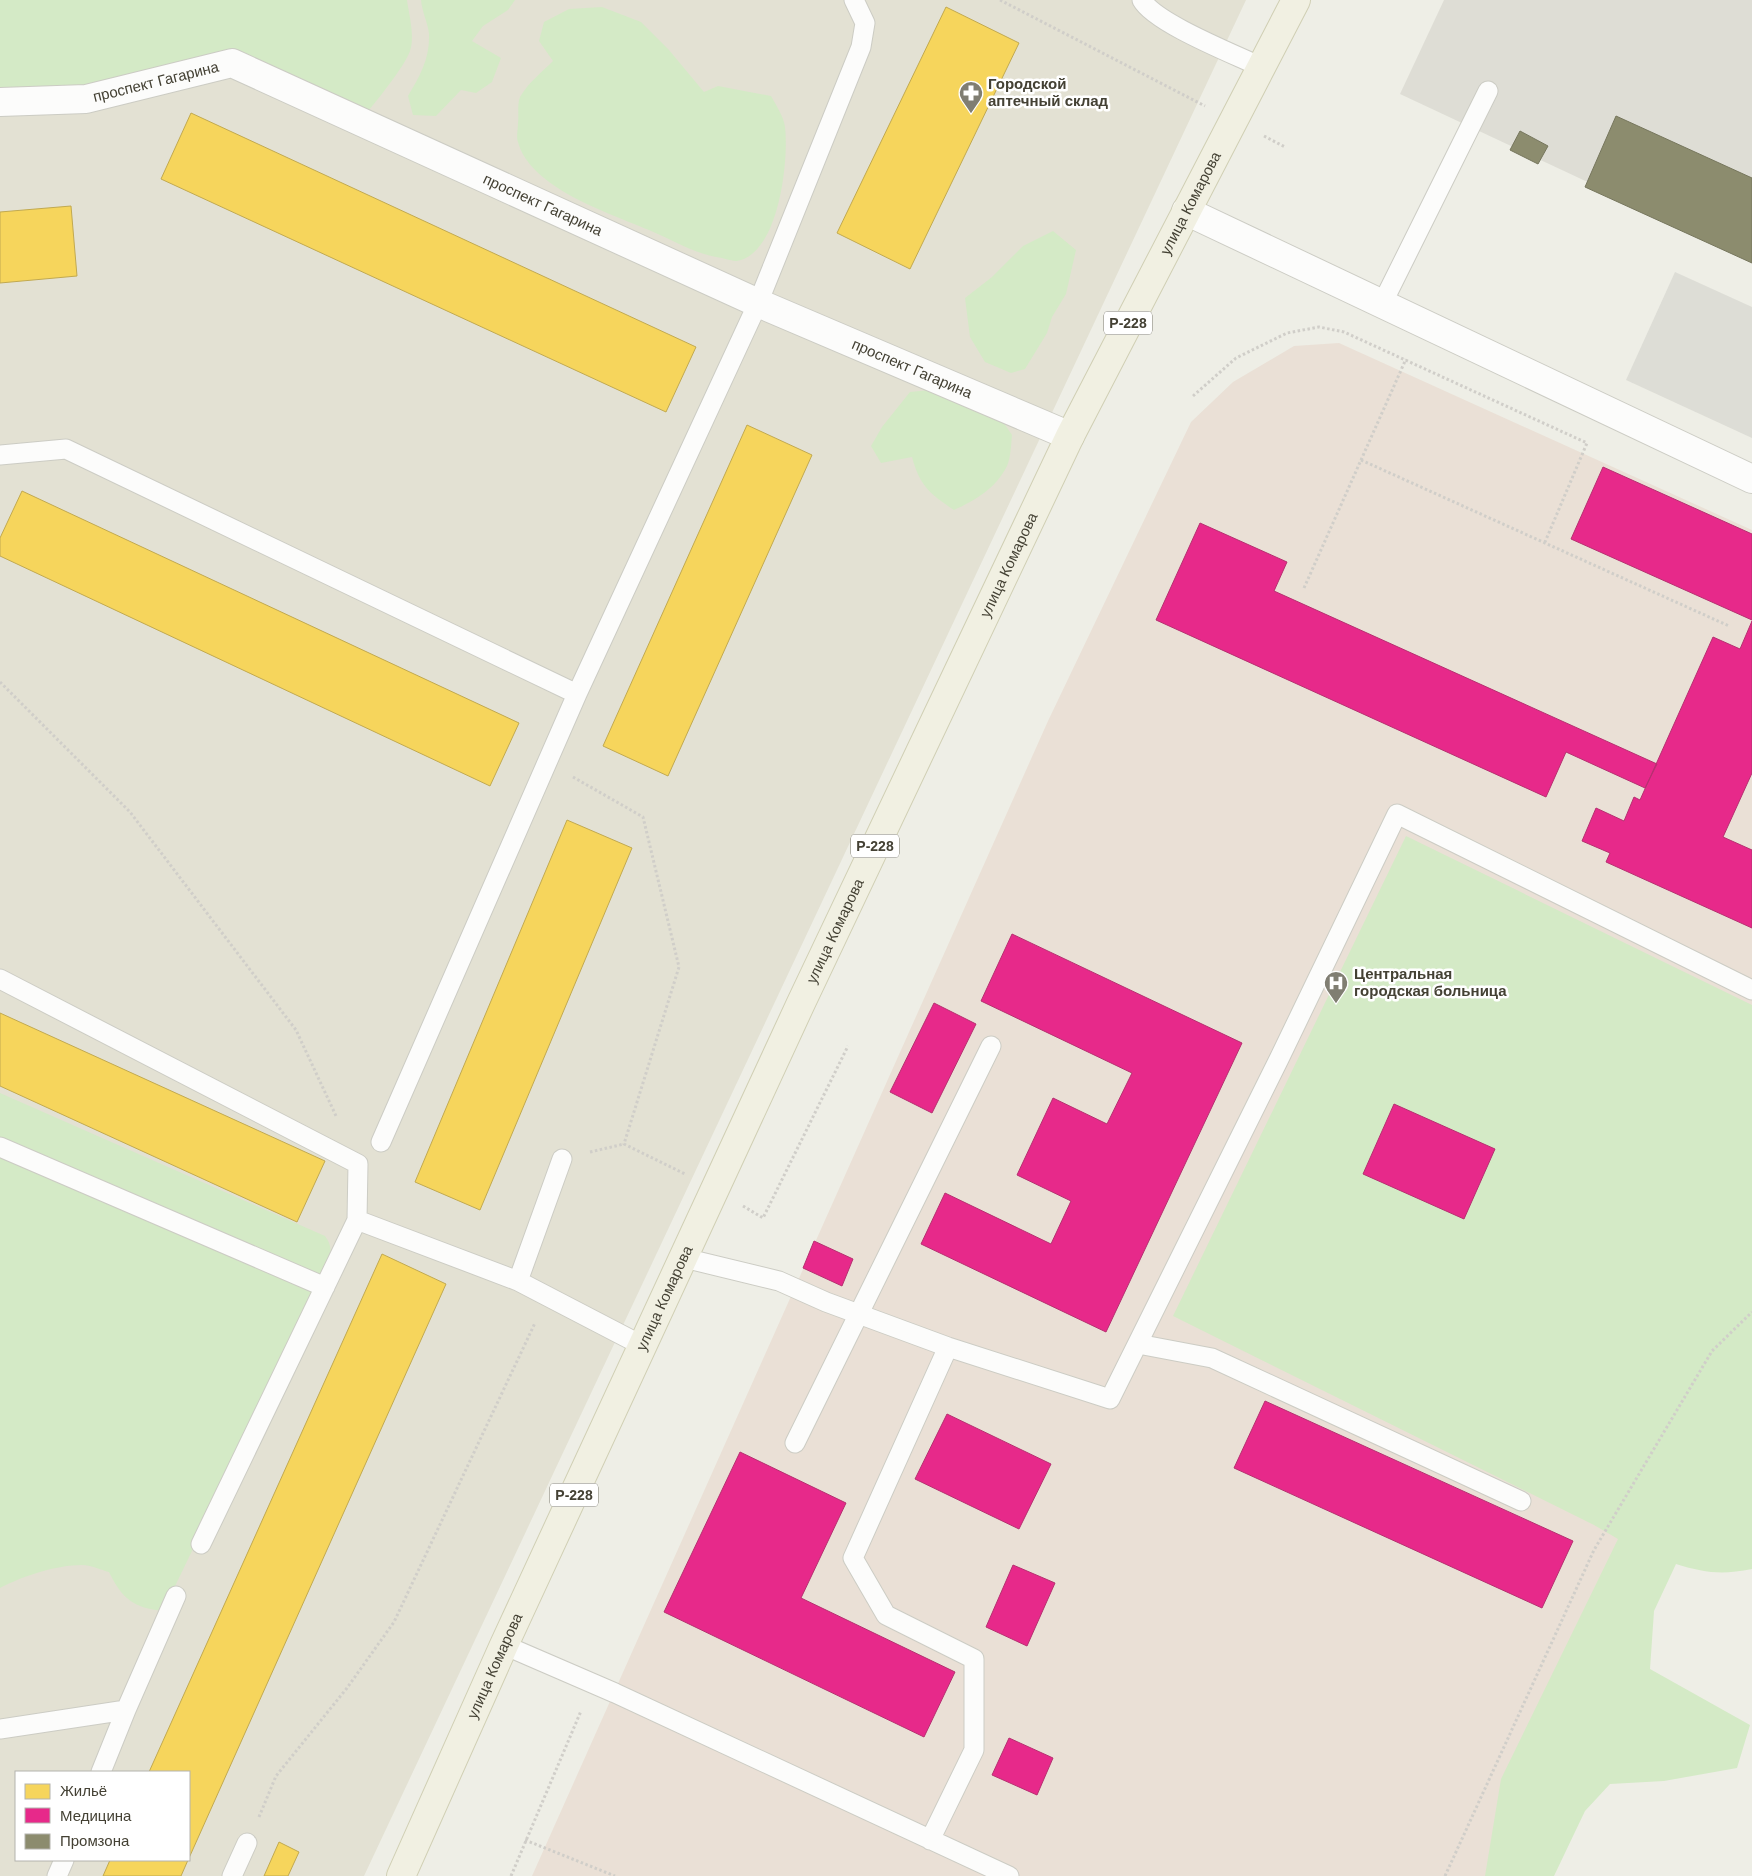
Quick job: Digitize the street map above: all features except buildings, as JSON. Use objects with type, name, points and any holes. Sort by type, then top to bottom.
[{"type":"main road","name":"улица Комарова","points":[[401,1876],[504,1645],[801,1003],[1070,436],[1296,0]]},
{"type":"street","name":"проспект Гагарина","points":[[0,102],[86,99],[232,63],[758,303],[1070,436]]},
{"type":"street","points":[[1186,211],[1752,479]]},
{"type":"lane","points":[[381,1142],[577,694],[758,303],[861,47],[865,22],[854,0]]},
{"type":"lane","points":[[1142,0],[1146,6],[1173,24],[1261,67]]},
{"type":"lane","points":[[1382,304],[1488,91]]},
{"type":"lane","points":[[0,455],[66,449],[577,694]]},
{"type":"lane","points":[[684,1258],[779,1281],[857,1314],[948,1347],[1110,1399],[1280,1059],[1397,814],[1752,990]]},
{"type":"lane","points":[[0,979],[358,1164],[357,1220],[201,1544]]},
{"type":"lane","points":[[794,1443],[991,1046]]},
{"type":"lane","points":[[0,1147],[325,1287]]},
{"type":"lane","points":[[518,1281],[562,1158]]},
{"type":"lane","points":[[357,1220],[518,1281],[643,1346]]},
{"type":"lane","points":[[1138,1344],[1212,1358],[1521,1501]]},
{"type":"lane","points":[[930,1840],[974,1750],[974,1659],[886,1615],[853,1558],[948,1347]]},
{"type":"lane","points":[[101,1771],[176,1596]]},
{"type":"lane","points":[[504,1645],[593,1683],[1009,1876]]},
{"type":"lane","points":[[0,1729],[126,1710]]},
{"type":"lane","points":[[232,1876],[247,1843]]},
{"type":"lane","points":[[57,1876],[64,1861]]},
{"type":"path","points":[[1000,0],[1286,147]]},
{"type":"path","points":[[1193,396],[1236,358],[1287,333],[1320,327],[1344,332],[1587,443],[1545,542]]},
{"type":"path","points":[[1304,588],[1406,359]]},
{"type":"path","points":[[1361,460],[1729,626]]},
{"type":"path","points":[[0,682],[130,812],[296,1030],[358,1164]]},
{"type":"path","points":[[547,762],[643,817],[679,967],[624,1144]]},
{"type":"path","points":[[562,1158],[624,1144],[716,1189],[763,1218],[848,1046]]},
{"type":"path","points":[[247,1843],[276,1776],[347,1688],[394,1622],[446,1508],[549,1296]]},
{"type":"path","points":[[1445,1876],[1594,1550],[1712,1351],[1752,1312]]},
{"type":"path","points":[[510,1876],[593,1683]]},
{"type":"path","points":[[525,1840],[614,1876]]},
{"type":"shaded area","points":[[0,0],[1246,0],[364,1876],[0,1876]]},
{"type":"shaded area","points":[[1444,0],[1752,0],[1752,259],[1400,94]]},
{"type":"shaded area","points":[[1675,272],[1752,307],[1752,438],[1626,380]]},
{"type":"shaded area","name":"Центральная городская больница","points":[[1339,343],[1752,530],[1752,1526],[1698,1504],[1540,1876],[532,1876],[1048,721],[1191,422],[1233,382],[1294,346]]},
{"type":"green space","points":[[0,0],[407,0],[412,39],[407,58],[364,116],[230,56],[89,91],[0,95]]},
{"type":"green space","points":[[421,0],[515,0],[508,10],[483,26],[472,41],[501,58],[492,82],[476,93],[461,90],[436,116],[413,115],[408,96],[420,74],[428,51],[429,34]]},
{"type":"green space","points":[[602,7],[641,22],[669,50],[704,92],[718,86],[771,96],[785,127],[786,142],[783,182],[772,224],[763,242],[751,255],[735,261],[685,247],[573,197],[554,186],[538,173],[525,158],[517,140],[520,97],[535,78],[553,61],[539,41],[544,22],[569,9]]},
{"type":"green space","points":[[1053,231],[1076,250],[1066,294],[1052,317],[1047,333],[1025,369],[1011,373],[985,362],[970,337],[965,298],[992,277],[1023,246]]},
{"type":"green space","points":[[930,390],[999,416],[1012,435],[1007,466],[997,481],[978,497],[954,510],[938,499],[922,482],[912,457],[881,463],[871,446],[882,427],[910,392]]},
{"type":"green space","points":[[1406,836],[1752,1005],[1752,1569],[1714,1572],[1676,1564],[1654,1611],[1650,1669],[1750,1725],[1737,1768],[1664,1781],[1610,1784],[1585,1811],[1554,1876],[1485,1876],[1501,1779],[1618,1539],[1594,1525],[1173,1316]]},
{"type":"green space","points":[[0,1093],[325,1236],[330,1247],[327,1263],[317,1278],[0,1141]]},
{"type":"green space","points":[[0,1155],[318,1290],[163,1611],[144,1607],[130,1600],[119,1589],[109,1572],[85,1565],[72,1565],[51,1569],[29,1575],[0,1588]]},
{"type":"place","name":"Городской аптечный склад","points":[[971,114]]},
{"type":"place","name":"Центральная городская больница","points":[[1336,1004]]}]
